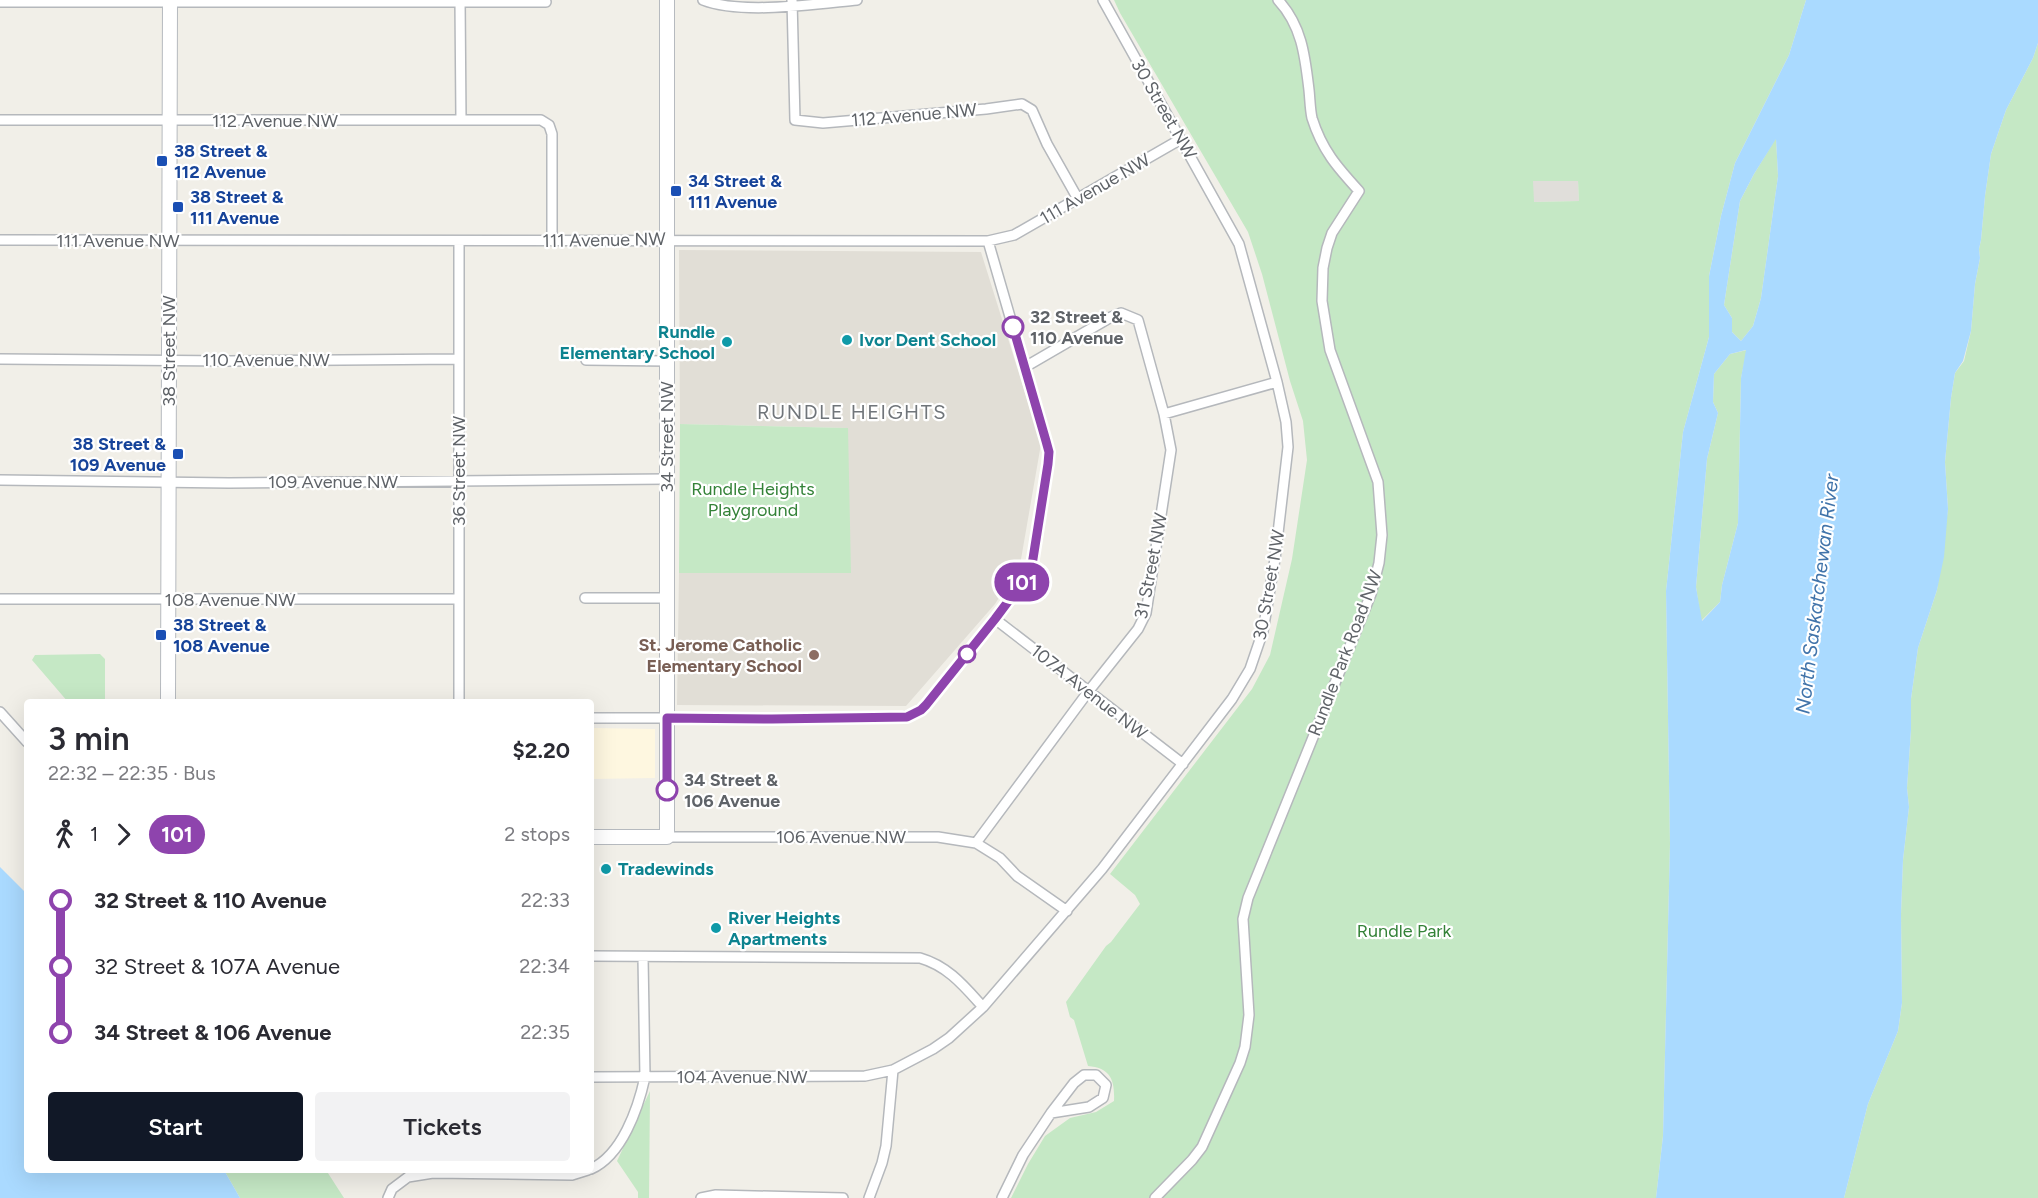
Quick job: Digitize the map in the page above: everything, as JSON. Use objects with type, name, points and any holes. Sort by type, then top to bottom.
[{"type":"street","points":[[460,0],[461,120]]},
{"type":"street","points":[[0,2],[460,0],[546,2]]},
{"type":"street","name":"34 Street NW","points":[[667,0],[667,837]]},
{"type":"street","points":[[704,0],[734,7],[857,0]]},
{"type":"street","name":"30 Street NW","points":[[893,1070],[949,1038],[983,1007],[1067,911],[1239,689],[1250,669],[1259,644],[1275,560],[1287,464],[1286,422],[1277,382],[1239,244],[1103,0]]},
{"type":"street","name":"Rundle Park Road NW","points":[[1155,1198],[1202,1147],[1240,1063],[1249,1015],[1243,935],[1243,919],[1248,898],[1371,594],[1379,563],[1382,535],[1378,482],[1330,350],[1322,301],[1323,268],[1332,233],[1359,191],[1331,160],[1319,135],[1312,116],[1302,43],[1294,22],[1278,0]]},
{"type":"street","name":"38 Street NW","points":[[168,699],[170,1]]},
{"type":"street","name":"112 Avenue NW","points":[[792,3],[795,120],[823,123],[1022,104],[1032,110],[1047,144],[1078,199]]},
{"type":"street","name":"112 Avenue NW","points":[[0,120],[541,120],[549,125],[552,134],[552,241]]},
{"type":"street","name":"111 Avenue NW","points":[[0,240],[988,241],[1014,235],[1181,139]]},
{"type":"street","name":"36 Street NW","points":[[459,241],[459,699]]},
{"type":"street","points":[[594,718],[907,717],[926,705],[1025,579],[1032,565],[1048,464],[1049,452],[988,241]]},
{"type":"street","name":"31 Street NW","points":[[976,843],[1088,692],[1138,629],[1146,613],[1171,450],[1164,414],[1138,320],[1121,313],[1111,317],[1025,367]]},
{"type":"street","name":"110 Avenue NW","points":[[0,359],[459,359]]},
{"type":"street","points":[[586,360],[667,361]]},
{"type":"street","points":[[1164,414],[1277,382]]},
{"type":"street","name":"109 Avenue NW","points":[[0,480],[169,482],[666,479]]},
{"type":"street","points":[[585,598],[667,598]]},
{"type":"street","name":"108 Avenue NW","points":[[0,599],[459,599]]},
{"type":"street","name":"107A Avenue NW","points":[[995,619],[1183,764]]},
{"type":"street","points":[[0,712],[24,739]]},
{"type":"street","name":"106 Avenue NW","points":[[594,837],[938,837],[976,843],[1000,858],[1017,876],[1067,911]]},
{"type":"street","points":[[594,956],[920,958],[932,961],[955,976],[983,1007]]},
{"type":"street","points":[[594,1166],[609,1157],[623,1138],[645,1077],[643,957]]},
{"type":"street","points":[[869,1198],[886,1146],[893,1070]]},
{"type":"street","name":"104 Avenue NW","points":[[594,1077],[835,1077],[865,1076],[893,1070]]},
{"type":"street","points":[[1002,1198],[1023,1155],[1051,1113],[1074,1083],[1084,1075],[1096,1075],[1106,1085],[1103,1098],[1089,1107],[1051,1113]]},
{"type":"street","points":[[388,1198],[392,1189],[408,1177],[433,1173],[572,1175],[578,1173]]},
{"type":"street","points":[[701,1198],[716,1195],[843,1198]]},
{"type":"shaded area","points":[[1578,180],[1579,201],[1533,202],[1533,181]]},
{"type":"shaded area","points":[[679,250],[981,252],[1041,444],[1020,565],[995,604],[906,706],[677,705],[679,573],[850,573],[847,428],[680,424]]},
{"type":"shaded area","points":[[594,728],[655,729],[655,778],[594,779]]},
{"type":"green space","name":"Rundle Park","points":[[1114,0],[1806,0],[1789,55],[1735,163],[1709,276],[1709,337],[1683,432],[1666,591],[1670,844],[1663,1136],[1656,1198],[1011,1198],[1045,1136],[1070,1118],[1096,1112],[1114,1101],[1110,1076],[1101,1069],[1088,1066],[1066,1002],[1106,946],[1140,904],[1135,895],[1110,874],[1252,689],[1270,655],[1292,559],[1307,460],[1303,421],[1248,232]],"holes":[[[1533,181],[1578,181],[1579,201],[1534,202]]]},
{"type":"green space","points":[[2038,43],[2038,1198],[1844,1198],[1868,1104],[1898,1031],[1902,1003],[1901,914],[1903,860],[1909,807],[1907,788],[1911,699],[1918,648],[1937,590],[1948,509],[1945,462],[1951,398],[1955,373],[1964,361],[1971,331],[1991,154],[2006,110],[2033,58]]},
{"type":"green space","points":[[1776,138],[1778,176],[1761,298],[1753,326],[1741,341],[1732,332],[1732,318],[1724,305],[1740,201]]},
{"type":"green space","points":[[1747,350],[1741,378],[1738,523],[1722,585],[1720,602],[1701,621],[1696,587],[1707,459],[1718,413],[1713,402],[1714,374],[1730,354]]},
{"type":"green space","name":"Rundle Heights Playground","points":[[680,424],[848,428],[851,573],[679,573]]},
{"type":"green space","points":[[100,654],[105,659],[105,699],[65,699],[32,660],[35,655]]},
{"type":"green space","points":[[650,1091],[649,1198],[638,1198],[638,1192],[617,1161]]},
{"type":"green space","points":[[226,1173],[328,1173],[344,1198],[240,1198]]},
{"type":"water","name":"North Saskatchewan River","points":[[1806,0],[2038,0],[2038,43],[2033,58],[2006,110],[1991,154],[1971,331],[1963,361],[1955,373],[1951,398],[1945,462],[1948,509],[1944,557],[1937,590],[1918,648],[1911,699],[1907,788],[1909,807],[1903,860],[1901,914],[1902,1003],[1898,1031],[1868,1104],[1844,1198],[1656,1198],[1663,1136],[1670,844],[1666,591],[1683,432],[1709,337],[1709,276],[1735,163],[1789,55]],"holes":[[[1776,139],[1778,176],[1761,298],[1753,326],[1741,341],[1732,332],[1732,318],[1724,305],[1740,201]],[[1746,350],[1741,378],[1738,523],[1722,585],[1720,602],[1702,621],[1696,587],[1707,459],[1718,413],[1713,402],[1714,374],[1730,354]]]},
{"type":"water","points":[[0,867],[24,891],[24,1173],[226,1173],[240,1198],[0,1198]]},
{"type":"bus line","name":"101","points":[[667,790],[667,718],[907,717],[926,705],[1025,579],[1036,550],[1049,452],[1013,327]]},
{"type":"place","name":"38 Street & 112 Avenue","points":[[162,161]]},
{"type":"place","name":"34 Street & 111 Avenue","points":[[676,191]]},
{"type":"place","name":"38 Street & 111 Avenue","points":[[178,207]]},
{"type":"place","name":"32 Street & 110 Avenue","points":[[1013,327]]},
{"type":"place","name":"Ivor Dent School","points":[[847,340]]},
{"type":"place","name":"Rundle Elementary School","points":[[727,342]]},
{"type":"place","name":"38 Street & 109 Avenue","points":[[178,454]]},
{"type":"place","name":"38 Street & 108 Avenue","points":[[161,635]]},
{"type":"place","name":"St. Jerome Catholic Elementary School","points":[[814,655]]},
{"type":"place","name":"34 Street & 106 Avenue","points":[[667,790]]},
{"type":"place","name":"Tradewinds","points":[[606,869]]},
{"type":"place","name":"River Heights Apartments","points":[[716,928]]},
{"type":"district","name":"RUNDLE HEIGHTS","points":[[852,412]]}]
